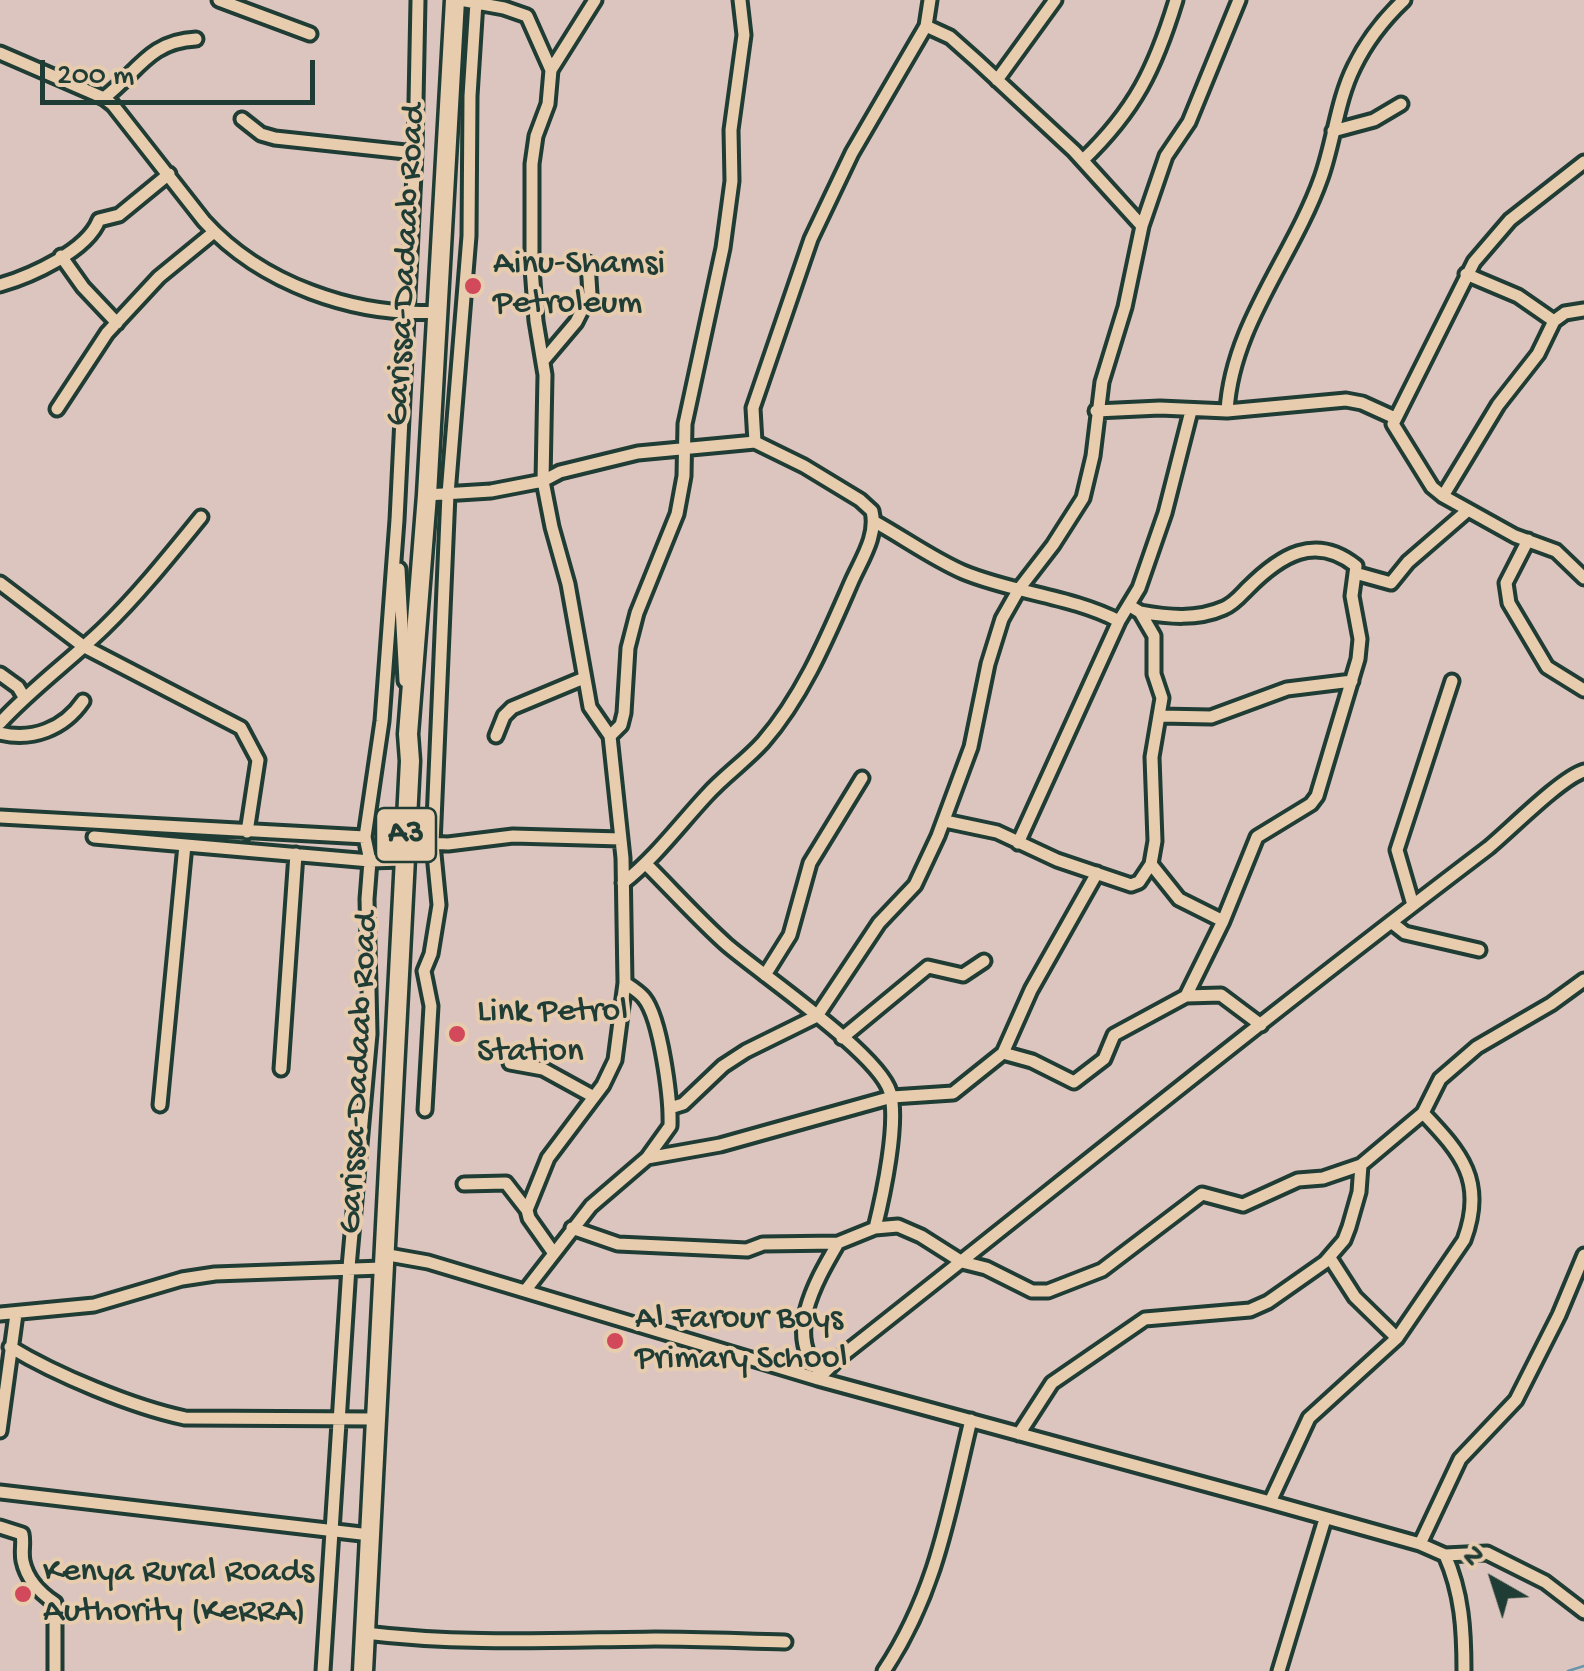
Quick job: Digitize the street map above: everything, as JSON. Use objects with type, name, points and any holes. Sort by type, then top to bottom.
[{"type":"highway","name":"Garissa-Dadaab Road","points":[[363,1671],[410,761],[408,734],[458,0]]},
{"type":"street","points":[[219,0],[310,34]]},
{"type":"street","points":[[322,1671],[349,1267],[370,1034],[370,861],[366,837],[382,721],[397,520],[416,153],[418,0]]},
{"type":"street","points":[[458,0],[527,16],[551,70]]},
{"type":"street","points":[[527,1210],[548,1158],[594,1098],[615,1060],[625,982],[621,839],[610,736],[590,706],[568,584],[546,506],[545,376],[532,268],[532,164],[536,136],[548,104],[551,70],[595,0]]},
{"type":"street","points":[[610,736],[624,713],[628,648],[636,613],[677,514],[685,424],[730,198],[731,130],[744,36],[740,0]]},
{"type":"street","points":[[755,442],[753,408],[811,239],[852,153],[926,26],[930,0]]},
{"type":"street","points":[[996,80],[1055,0]]},
{"type":"street","points":[[1083,160],[1132,107],[1150,74],[1176,0]]},
{"type":"street","points":[[670,1108],[684,1104],[723,1066],[746,1051],[817,1016],[879,924],[915,885],[944,820],[976,730],[1002,619],[1082,498],[1093,456],[1102,382],[1126,307],[1142,226],[1166,156],[1189,122],[1239,0]]},
{"type":"street","points":[[1227,412],[1228,390],[1240,348],[1322,176],[1352,70],[1372,36],[1404,0]]},
{"type":"street","points":[[425,1110],[431,1006],[424,971],[431,954],[438,905],[434,844],[448,494],[469,205],[476,2]]},
{"type":"street","points":[[926,26],[950,37],[1083,160],[1142,226]]},
{"type":"street","points":[[104,98],[121,86],[140,61],[157,50],[196,40]]},
{"type":"street","points":[[0,53],[104,98],[214,232],[248,258],[322,297],[407,314],[438,312]]},
{"type":"street","points":[[1334,131],[1374,120],[1401,104]]},
{"type":"street","points":[[242,119],[261,134],[275,138],[416,153]]},
{"type":"street","points":[[1584,162],[1510,220],[1466,274],[1395,418],[1394,430],[1432,487],[1443,496],[1556,551],[1584,578]]},
{"type":"street","points":[[0,285],[30,276],[86,241],[98,220],[119,215],[169,174]]},
{"type":"street","points":[[444,205],[469,205]]},
{"type":"street","points":[[57,409],[96,347],[159,277],[214,232]]},
{"type":"street","points":[[61,256],[117,324]]},
{"type":"street","points":[[542,361],[576,322],[590,294],[588,264]]},
{"type":"street","points":[[1466,274],[1526,300],[1554,321]]},
{"type":"street","points":[[1443,496],[1498,405],[1538,354],[1554,321],[1584,310]]},
{"type":"street","points":[[1096,411],[1160,408],[1227,412],[1346,400],[1395,418]]},
{"type":"street","points":[[1018,843],[1119,621],[1135,609],[1191,411]]},
{"type":"street","points":[[427,495],[492,491],[544,481],[560,472],[638,453],[755,442],[860,500],[872,511],[874,533],[802,687],[760,746],[709,792],[646,864],[623,882]]},
{"type":"street","points":[[1355,573],[1391,583],[1408,562],[1467,511]]},
{"type":"street","points":[[0,722],[147,584],[201,517]]},
{"type":"street","points":[[397,520],[408,734]]},
{"type":"street","points":[[875,522],[962,572],[1095,609],[1119,621]]},
{"type":"street","points":[[1528,540],[1506,583],[1509,602],[1547,667],[1584,690]]},
{"type":"street","points":[[1135,609],[1184,617],[1225,608],[1270,566],[1308,548],[1345,558],[1356,566],[1352,596],[1360,639],[1352,681],[1316,796],[1311,804],[1258,835],[1223,921],[1186,996]]},
{"type":"street","points":[[0,582],[84,646],[240,728],[258,760],[247,832]]},
{"type":"street","points":[[944,820],[997,832],[1131,885],[1139,882],[1150,864],[1156,816],[1152,758],[1162,696],[1154,674],[1155,640],[1135,609]]},
{"type":"street","points":[[0,674],[18,687],[24,698]]},
{"type":"street","points":[[496,736],[512,708],[584,678]]},
{"type":"street","points":[[1160,716],[1211,717],[1288,689],[1352,681]]},
{"type":"street","points":[[1413,904],[1397,850],[1452,681]]},
{"type":"street","points":[[0,733],[20,738],[53,729],[73,716],[83,702]]},
{"type":"street","points":[[820,1376],[1488,848],[1562,782],[1584,771]]},
{"type":"street","points":[[765,975],[790,935],[810,863],[862,778]]},
{"type":"street","points":[[0,817],[366,837]]},
{"type":"street","points":[[94,837],[370,861],[434,844],[514,836],[621,839]]},
{"type":"street","points":[[160,1105],[185,845]]},
{"type":"street","points":[[281,1070],[296,854]]},
{"type":"street","points":[[646,864],[727,945],[817,1016],[880,1073],[892,1097],[887,1178],[875,1228]]},
{"type":"street","points":[[1150,864],[1178,899],[1223,921]]},
{"type":"street","points":[[647,1158],[720,1146],[892,1097],[953,1093],[1003,1052],[1031,990],[1097,873]]},
{"type":"street","points":[[1391,922],[1406,934],[1479,950]]},
{"type":"street","points":[[842,1038],[928,967],[963,974],[984,961]]},
{"type":"street","points":[[572,1228],[618,1244],[747,1250],[762,1244],[838,1243],[875,1228],[898,1226],[962,1262],[986,1268],[1032,1291],[1048,1291],[1102,1270],[1202,1194],[1244,1205],[1298,1180],[1323,1178],[1361,1165],[1423,1112],[1440,1078],[1477,1047],[1584,980]]},
{"type":"street","points":[[525,1292],[591,1206],[647,1158],[670,1126],[664,1061],[648,1002],[625,982]]},
{"type":"street","points":[[1003,1052],[1074,1082],[1104,1059],[1114,1036],[1186,996],[1221,995],[1261,1024]]},
{"type":"street","points":[[510,1062],[543,1069],[594,1098]]},
{"type":"street","points":[[1270,1502],[1309,1418],[1397,1338],[1464,1240],[1470,1222],[1468,1170],[1460,1153],[1423,1112]]},
{"type":"street","points":[[1019,1434],[1052,1382],[1145,1319],[1250,1310],[1268,1302],[1330,1258],[1349,1227],[1360,1192],[1361,1165]]},
{"type":"street","points":[[464,1184],[506,1184],[553,1252]]},
{"type":"street","points":[[820,1376],[809,1360],[804,1322],[810,1296],[838,1243]]},
{"type":"street","points":[[1420,1544],[1460,1460],[1516,1400],[1584,1254]]},
{"type":"street","points":[[0,1314],[94,1305],[182,1279],[215,1274],[349,1267],[407,1256],[1019,1434],[1420,1544],[1446,1555],[1487,1553],[1546,1582],[1584,1612]]},
{"type":"street","points":[[1330,1258],[1355,1296],[1397,1338]]},
{"type":"street","points":[[0,1431],[16,1314]]},
{"type":"street","points":[[10,1346],[60,1375],[185,1418],[376,1419]]},
{"type":"street","points":[[884,1671],[903,1643],[936,1568],[972,1420]]},
{"type":"street","points":[[0,1492],[197,1511],[370,1535]]},
{"type":"street","points":[[1278,1671],[1325,1519]]},
{"type":"street","points":[[0,1527],[22,1534],[23,1563],[28,1576],[42,1595],[55,1603],[55,1671]]},
{"type":"street","points":[[1446,1555],[1455,1576],[1464,1622],[1464,1671]]},
{"type":"street","points":[[364,1634],[510,1642],[785,1642]]},
{"type":"waterway","points":[[1568,1671],[1584,1666]]},
{"type":"place","name":"Ainu-Shamsi Petroleum","points":[[473,286]]},
{"type":"place","name":"Link Petrol Station","points":[[457,1034]]},
{"type":"place","name":"Al Farour Boys Primary School","points":[[615,1341]]},
{"type":"place","name":"Kenya Rural Roads Authority (KeRRA)","points":[[23,1594]]}]
